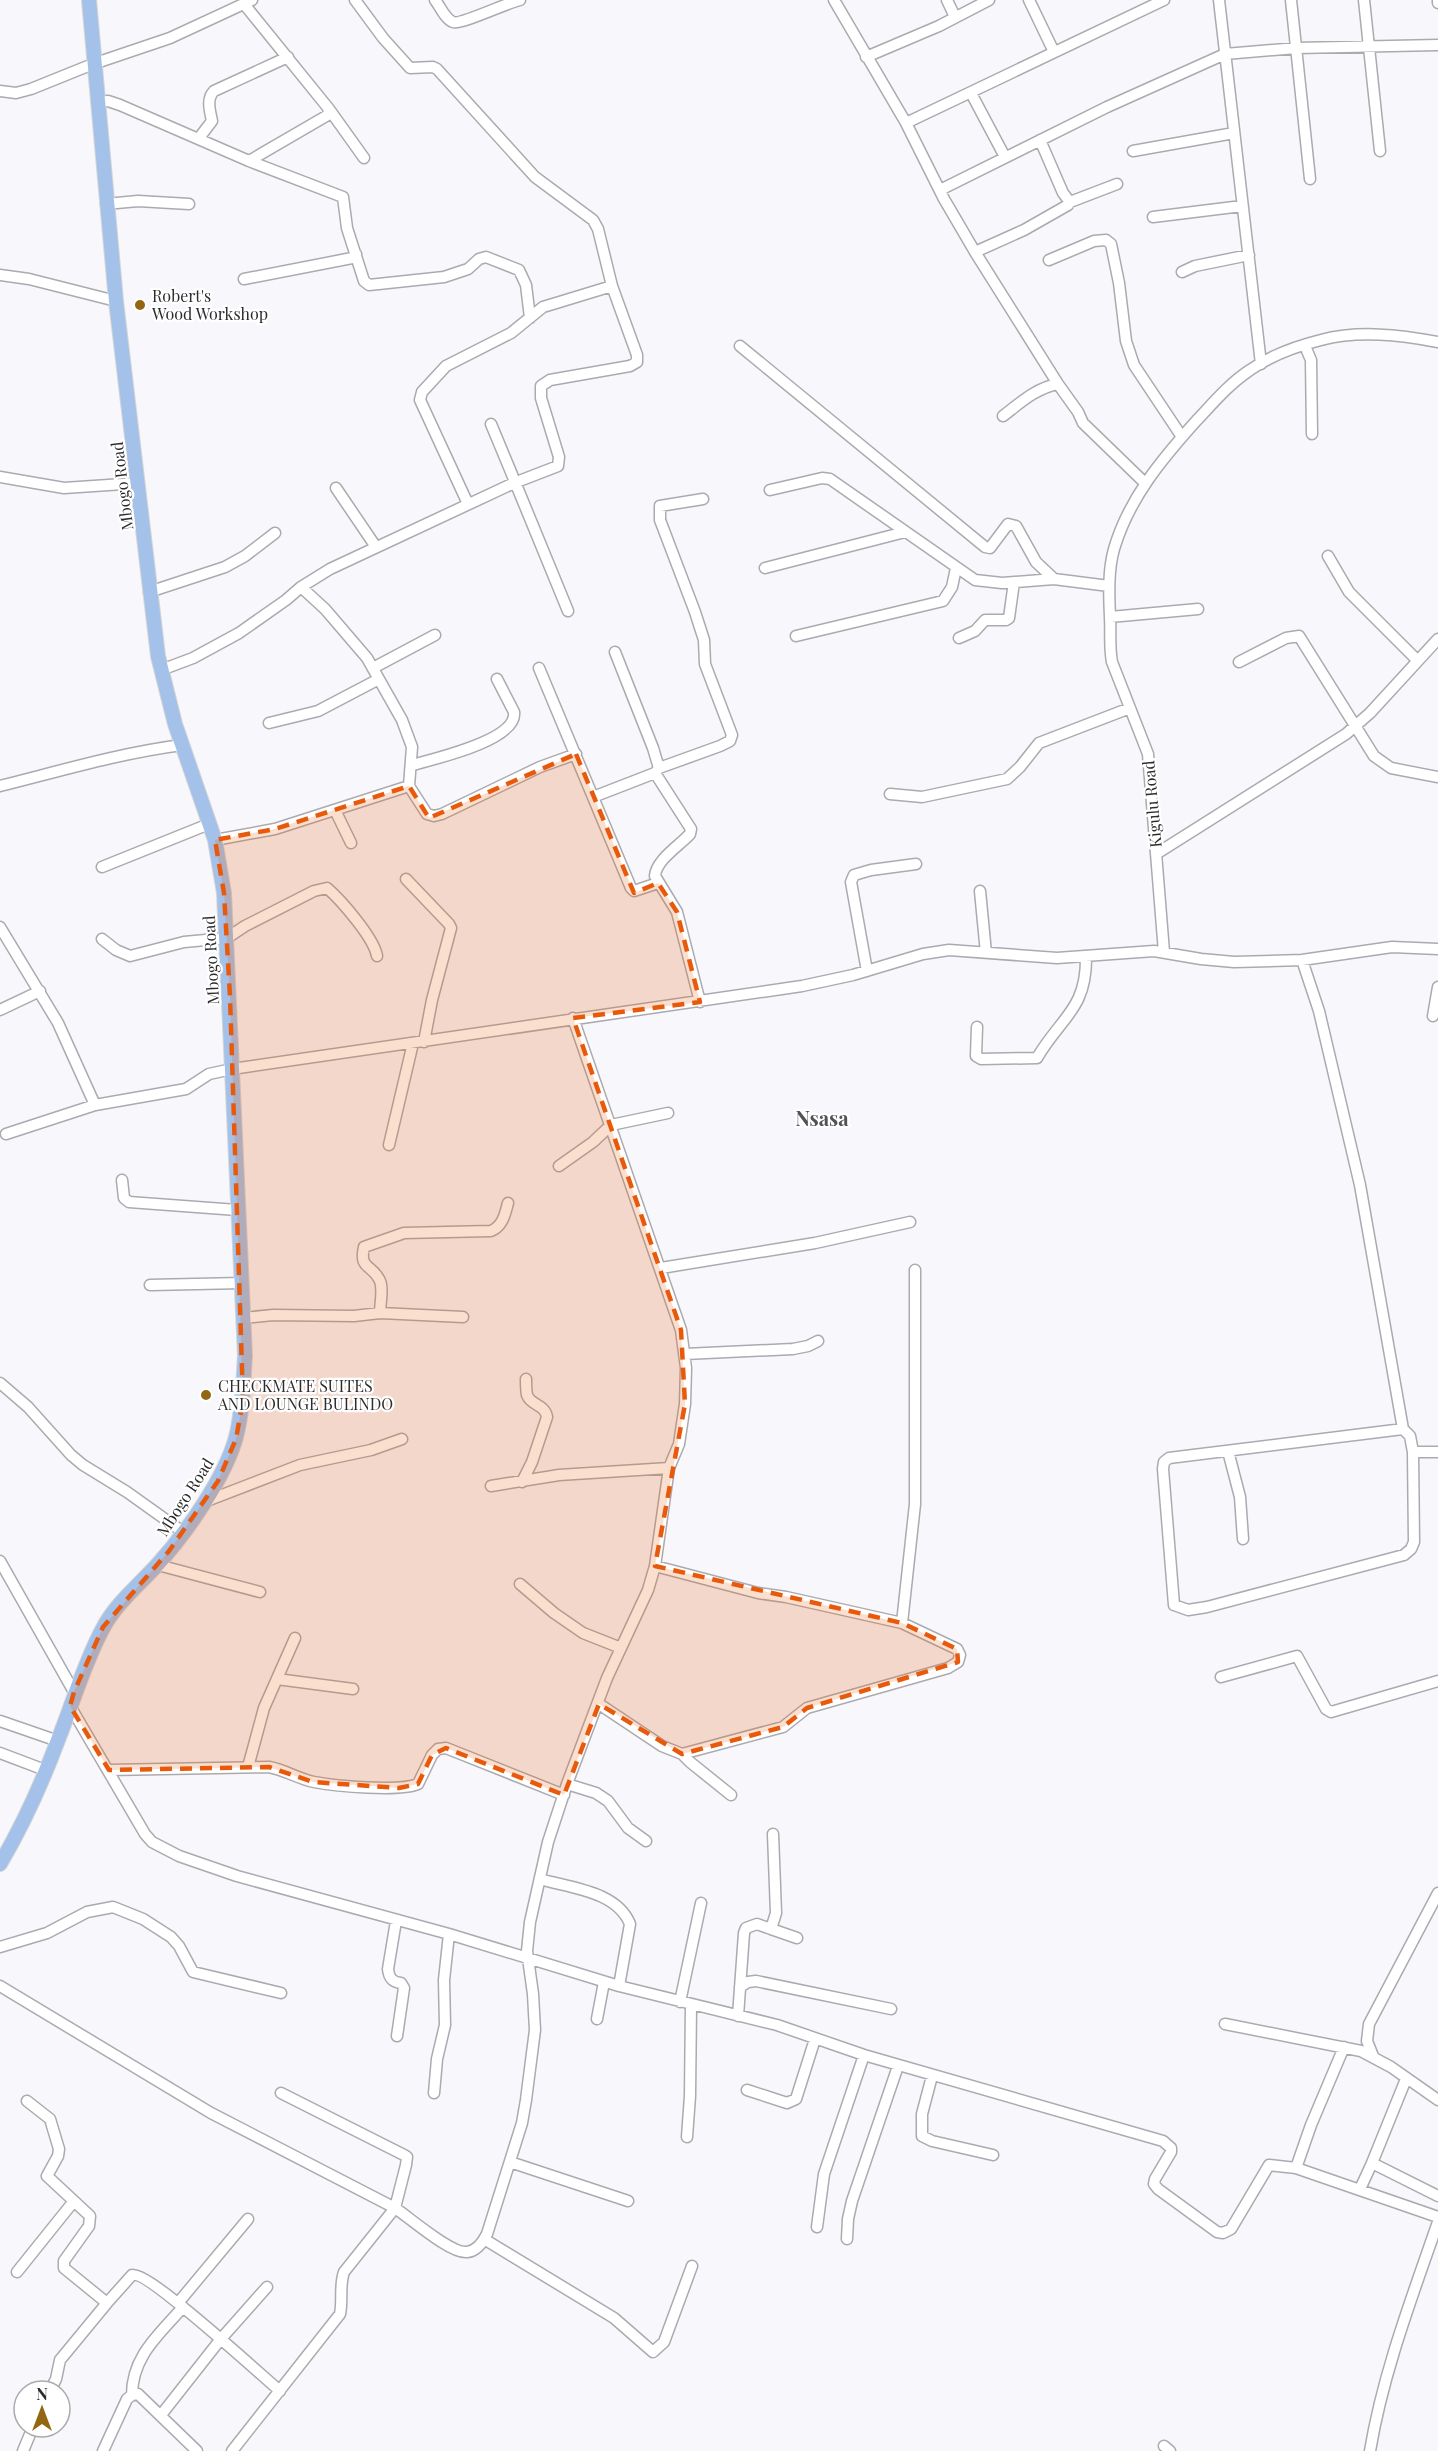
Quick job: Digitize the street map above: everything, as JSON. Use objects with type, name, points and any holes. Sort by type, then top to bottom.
[{"type":"main road","name":"Mbogo Road","points":[[1,1859],[17,1835],[58,1741],[72,1699],[103,1627],[120,1603],[158,1565],[204,1502],[227,1464],[240,1419],[245,1356],[222,870],[215,840],[182,745],[161,670],[149,592],[106,204],[89,0]]},
{"type":"street","points":[[161,670],[193,658],[239,633],[330,568],[514,483],[555,468],[560,464],[560,457],[541,398],[540,392],[544,382],[634,365],[637,362],[637,355],[612,286],[598,229],[593,220],[535,177],[437,69],[433,67],[410,68],[383,38],[355,0]]},
{"type":"street","points":[[435,0],[449,20],[456,23],[520,0]]},
{"type":"street","points":[[834,0],[906,123],[975,252],[1083,423],[1144,483]]},
{"type":"street","points":[[947,0],[955,17]]},
{"type":"street","points":[[866,57],[989,0]]},
{"type":"street","points":[[1029,0],[1054,52]]},
{"type":"street","points":[[906,123],[1164,0]]},
{"type":"street","points":[[1219,0],[1261,364]]},
{"type":"street","points":[[1291,0],[1310,178]]},
{"type":"street","points":[[1364,0],[1380,151]]},
{"type":"street","points":[[0,92],[23,92],[93,64],[170,38],[248,2],[364,158]]},
{"type":"street","points":[[940,190],[1040,140],[1225,54],[1297,48],[1438,45]]},
{"type":"street","points":[[199,138],[212,122],[209,102],[210,95],[214,91],[288,57]]},
{"type":"street","points":[[971,93],[1005,157]]},
{"type":"street","points":[[98,102],[113,102],[249,161],[344,197],[347,228],[364,281],[369,285],[444,277],[468,269],[479,259],[486,257],[519,270],[526,285],[530,318]]},
{"type":"street","points":[[249,161],[328,115],[329,109]]},
{"type":"street","points":[[1133,151],[1234,133]]},
{"type":"street","points":[[1040,140],[1063,193],[1070,202]]},
{"type":"street","points":[[975,252],[1024,230],[1070,202],[1117,184]]},
{"type":"street","points":[[106,204],[138,201],[189,204]]},
{"type":"street","points":[[1153,217],[1242,206]]},
{"type":"street","points":[[1049,260],[1094,241],[1106,240],[1111,244],[1119,283],[1126,341],[1134,365],[1182,437]]},
{"type":"street","points":[[244,279],[352,258],[356,254]]},
{"type":"street","points":[[1182,272],[1195,266],[1249,255]]},
{"type":"street","points":[[0,275],[29,279],[116,301]]},
{"type":"street","points":[[468,504],[421,402],[420,394],[446,366],[511,333],[550,304],[612,286]]},
{"type":"street","name":"Kigulu Road","points":[[1164,952],[1152,879],[1156,854],[1149,760],[1112,662],[1109,632],[1109,586],[1113,552],[1119,536],[1144,483],[1229,386],[1261,364],[1305,346],[1345,335],[1365,334],[1438,342]]},
{"type":"street","points":[[740,346],[985,547],[990,548],[993,545],[1008,524],[1016,526],[1036,562],[1054,579]]},
{"type":"street","points":[[1305,346],[1311,360],[1312,434]]},
{"type":"street","points":[[1003,416],[1045,386],[1058,384]]},
{"type":"street","points":[[491,424],[568,611]]},
{"type":"street","points":[[0,477],[64,488],[138,483]]},
{"type":"street","points":[[771,490],[822,478],[830,479],[975,580],[1014,582],[1054,579],[1109,586]]},
{"type":"street","points":[[336,489],[376,547]]},
{"type":"street","points":[[593,797],[730,741],[732,735],[705,664],[704,640],[661,526],[659,512],[660,506],[664,504],[703,499]]},
{"type":"street","points":[[765,568],[905,532]]},
{"type":"street","points":[[149,592],[225,567],[275,533]]},
{"type":"street","points":[[1328,556],[1349,592],[1417,660]]},
{"type":"street","points":[[796,636],[943,601],[952,587],[956,568]]},
{"type":"street","points":[[959,638],[975,632],[985,620],[1006,621],[1009,618],[1014,582]]},
{"type":"street","points":[[301,587],[350,637],[373,668],[408,733],[412,765],[409,786],[427,814],[434,816],[540,767],[576,754]]},
{"type":"street","points":[[1110,617],[1198,609]]},
{"type":"street","points":[[373,668],[435,635]]},
{"type":"street","points":[[1239,662],[1286,638],[1299,636],[1374,756],[1391,768],[1438,777]]},
{"type":"street","points":[[1156,854],[1335,742],[1371,713],[1438,639]]},
{"type":"street","points":[[615,652],[653,748],[657,771],[690,829],[690,834],[656,870],[658,883],[668,894],[677,912],[700,1002]]},
{"type":"street","points":[[539,668],[631,888],[634,891],[640,890],[658,883]]},
{"type":"street","points":[[269,723],[318,711],[379,679]]},
{"type":"street","points":[[412,765],[480,744],[509,728],[515,718],[514,712],[496,679]]},
{"type":"street","points":[[890,794],[922,797],[1007,779],[1039,744],[1130,708]]},
{"type":"street","points":[[0,786],[112,757],[182,745]]},
{"type":"street","points":[[215,840],[275,828],[409,786]]},
{"type":"street","points":[[335,810],[351,843]]},
{"type":"street","points":[[102,867],[209,824]]},
{"type":"street","points":[[867,971],[851,882],[854,875],[871,870],[916,864]]},
{"type":"street","points":[[389,1145],[451,928],[406,879]]},
{"type":"street","points":[[102,939],[130,956],[184,942],[227,939],[237,930],[314,891],[327,888],[369,939],[377,956]]},
{"type":"street","points":[[980,891],[986,953]]},
{"type":"street","points":[[0,927],[40,991],[71,1047],[95,1105]]},
{"type":"street","points":[[6,1134],[95,1105],[186,1089],[209,1074],[232,1069],[802,986],[867,971],[935,951],[1042,958],[1140,951],[1234,962],[1302,960],[1375,948],[1438,949]]},
{"type":"street","points":[[977,1027],[976,1056],[981,1059],[1037,1058],[1079,1000],[1085,981],[1086,956]]},
{"type":"street","points":[[1302,960],[1319,1011],[1360,1185],[1403,1429],[1410,1436],[1413,1452],[1414,1542],[1411,1549],[1404,1555],[1208,1607],[1188,1610],[1178,1608],[1172,1601],[1164,1462],[1168,1458],[1403,1429]]},
{"type":"street","points":[[1433,1016],[1438,987]]},
{"type":"street","points":[[0,1010],[40,991]]},
{"type":"street","points":[[0,1986],[211,2114],[395,2208],[457,2251],[474,2250],[484,2239],[522,2123],[535,2030],[532,1978],[526,1959],[530,1922],[548,1842],[598,1704],[621,1647],[648,1590],[655,1566],[669,1468],[679,1444],[685,1404],[685,1354],[681,1330],[573,1018]]},
{"type":"street","points":[[560,1166],[593,1142],[611,1125],[668,1113]]},
{"type":"street","points":[[122,1180],[124,1198],[129,1202],[237,1210]]},
{"type":"street","points":[[380,1313],[381,1285],[379,1277],[364,1264],[362,1257],[364,1247],[404,1233],[491,1231],[497,1228],[504,1219],[508,1203]]},
{"type":"street","points":[[661,1268],[815,1243],[910,1222]]},
{"type":"street","points":[[902,1623],[915,1504],[915,1270]]},
{"type":"street","points":[[150,1285],[242,1283]]},
{"type":"street","points":[[243,1318],[273,1315],[354,1316],[380,1313],[463,1317]]},
{"type":"street","points":[[685,1354],[793,1349],[818,1341]]},
{"type":"street","points":[[522,1482],[532,1462],[548,1417],[543,1407],[531,1401],[527,1395],[526,1379]]},
{"type":"street","points":[[0,1383],[28,1407],[71,1455],[183,1532]]},
{"type":"street","points":[[204,1502],[300,1465],[356,1454],[402,1439]]},
{"type":"street","points":[[1228,1451],[1240,1497],[1243,1539]]},
{"type":"street","points":[[1413,1452],[1438,1452]]},
{"type":"street","points":[[491,1486],[559,1475],[669,1468]]},
{"type":"street","points":[[0,1562],[136,1820],[152,1842],[163,1848],[237,1876],[449,1934],[604,1982],[685,2004],[777,2025],[898,2066],[1064,2111],[1168,2144],[1171,2152],[1154,2184],[1158,2190],[1217,2232],[1223,2233],[1231,2229],[1269,2165],[1296,2168],[1360,2189],[1432,2217],[1438,2217]]},
{"type":"street","points":[[158,1565],[260,1592]]},
{"type":"street","points":[[655,1566],[758,1593],[902,1623],[957,1649],[960,1655],[957,1662],[948,1668],[807,1708],[783,1727],[682,1754]]},
{"type":"street","points":[[520,1584],[554,1613],[583,1633],[621,1647]]},
{"type":"street","points":[[248,1767],[258,1725],[295,1638]]},
{"type":"street","points":[[1221,1677],[1297,1656],[1326,1709],[1331,1712],[1438,1681]]},
{"type":"street","points":[[277,1679],[353,1689]]},
{"type":"street","points":[[598,1704],[662,1746],[682,1754],[731,1795]]},
{"type":"street","points":[[0,1721],[58,1741]]},
{"type":"street","points":[[109,1770],[248,1767],[281,1769],[313,1782],[399,1788],[418,1784],[432,1755],[438,1749],[446,1749],[566,1789],[596,1794],[608,1801],[628,1828],[646,1840]]},
{"type":"street","points":[[0,1754],[45,1770]]},
{"type":"street","points":[[771,1929],[776,1913],[773,1834]]},
{"type":"street","points":[[540,1879],[614,1902],[626,1915],[630,1924],[620,1986]]},
{"type":"street","points":[[1373,2056],[1367,2041],[1369,2024],[1438,1893]]},
{"type":"street","points":[[687,2137],[690,2096],[685,2004],[700,1903]]},
{"type":"street","points":[[0,1947],[46,1933],[87,1912],[113,1907],[143,1918],[171,1937],[193,1972],[281,1993]]},
{"type":"street","points":[[396,1921],[387,1969],[388,1976],[393,1981],[401,1983],[404,1988],[397,2036]]},
{"type":"street","points":[[738,2016],[743,1939],[746,1928],[757,1924],[797,1938]]},
{"type":"street","points":[[434,2094],[437,2059],[445,2025],[444,1980],[449,1934]]},
{"type":"street","points":[[740,1987],[748,1982],[756,1981],[891,2009]]},
{"type":"street","points":[[597,2019],[604,1982]]},
{"type":"street","points":[[1225,2024],[1344,2047],[1373,2056],[1438,2100]]},
{"type":"street","points":[[747,2090],[782,2102],[793,2101],[798,2096],[815,2039]]},
{"type":"street","points":[[1296,2168],[1311,2125],[1344,2047]]},
{"type":"street","points":[[817,2227],[824,2174],[864,2055]]},
{"type":"street","points":[[847,2238],[852,2201],[898,2066]]},
{"type":"street","points":[[932,2076],[922,2114],[922,2136],[932,2141],[993,2155]]},
{"type":"street","points":[[1360,2189],[1406,2079]]},
{"type":"street","points":[[232,2451],[339,2314],[342,2306],[341,2284],[344,2272],[395,2208],[407,2157],[281,2093]]},
{"type":"street","points":[[27,2101],[50,2119],[59,2149],[58,2156],[47,2176],[89,2215],[89,2222],[63,2266],[107,2303]]},
{"type":"street","points":[[510,2162],[628,2201]]},
{"type":"street","points":[[1372,2163],[1438,2196]]},
{"type":"street","points":[[16,2272],[74,2201]]},
{"type":"street","points":[[132,2395],[132,2382],[140,2358],[248,2219]]},
{"type":"street","points":[[1370,2451],[1375,2420],[1386,2379],[1438,2222]]},
{"type":"street","points":[[484,2239],[614,2318],[653,2352],[664,2342],[692,2266]]},
{"type":"street","points":[[56,2379],[60,2360],[134,2273],[180,2305],[279,2391]]},
{"type":"street","points":[[161,2415],[220,2340],[267,2287]]},
{"type":"street","points":[[104,2451],[127,2399],[132,2395],[143,2397],[197,2451]]},
{"type":"highlighted area","points":[[576,754],[634,893],[658,883],[677,912],[700,1002],[573,1018],[681,1330],[685,1404],[655,1566],[902,1623],[957,1649],[958,1662],[807,1708],[783,1727],[682,1754],[599,1704],[564,1795],[446,1748],[432,1755],[418,1784],[399,1788],[313,1782],[269,1767],[109,1770],[70,1706],[74,1692],[103,1627],[169,1551],[218,1481],[236,1439],[243,1400],[230,996],[224,893],[215,840],[275,829],[409,786],[429,818]]},
{"type":"place","name":"Robert's Wood Workshop","points":[[140,305]]},
{"type":"place","name":"CHECKMATE SUITES AND LOUNGE BULINDO","points":[[206,1395]]},
{"type":"district","name":"Nsasa","points":[[822,1119]]}]
